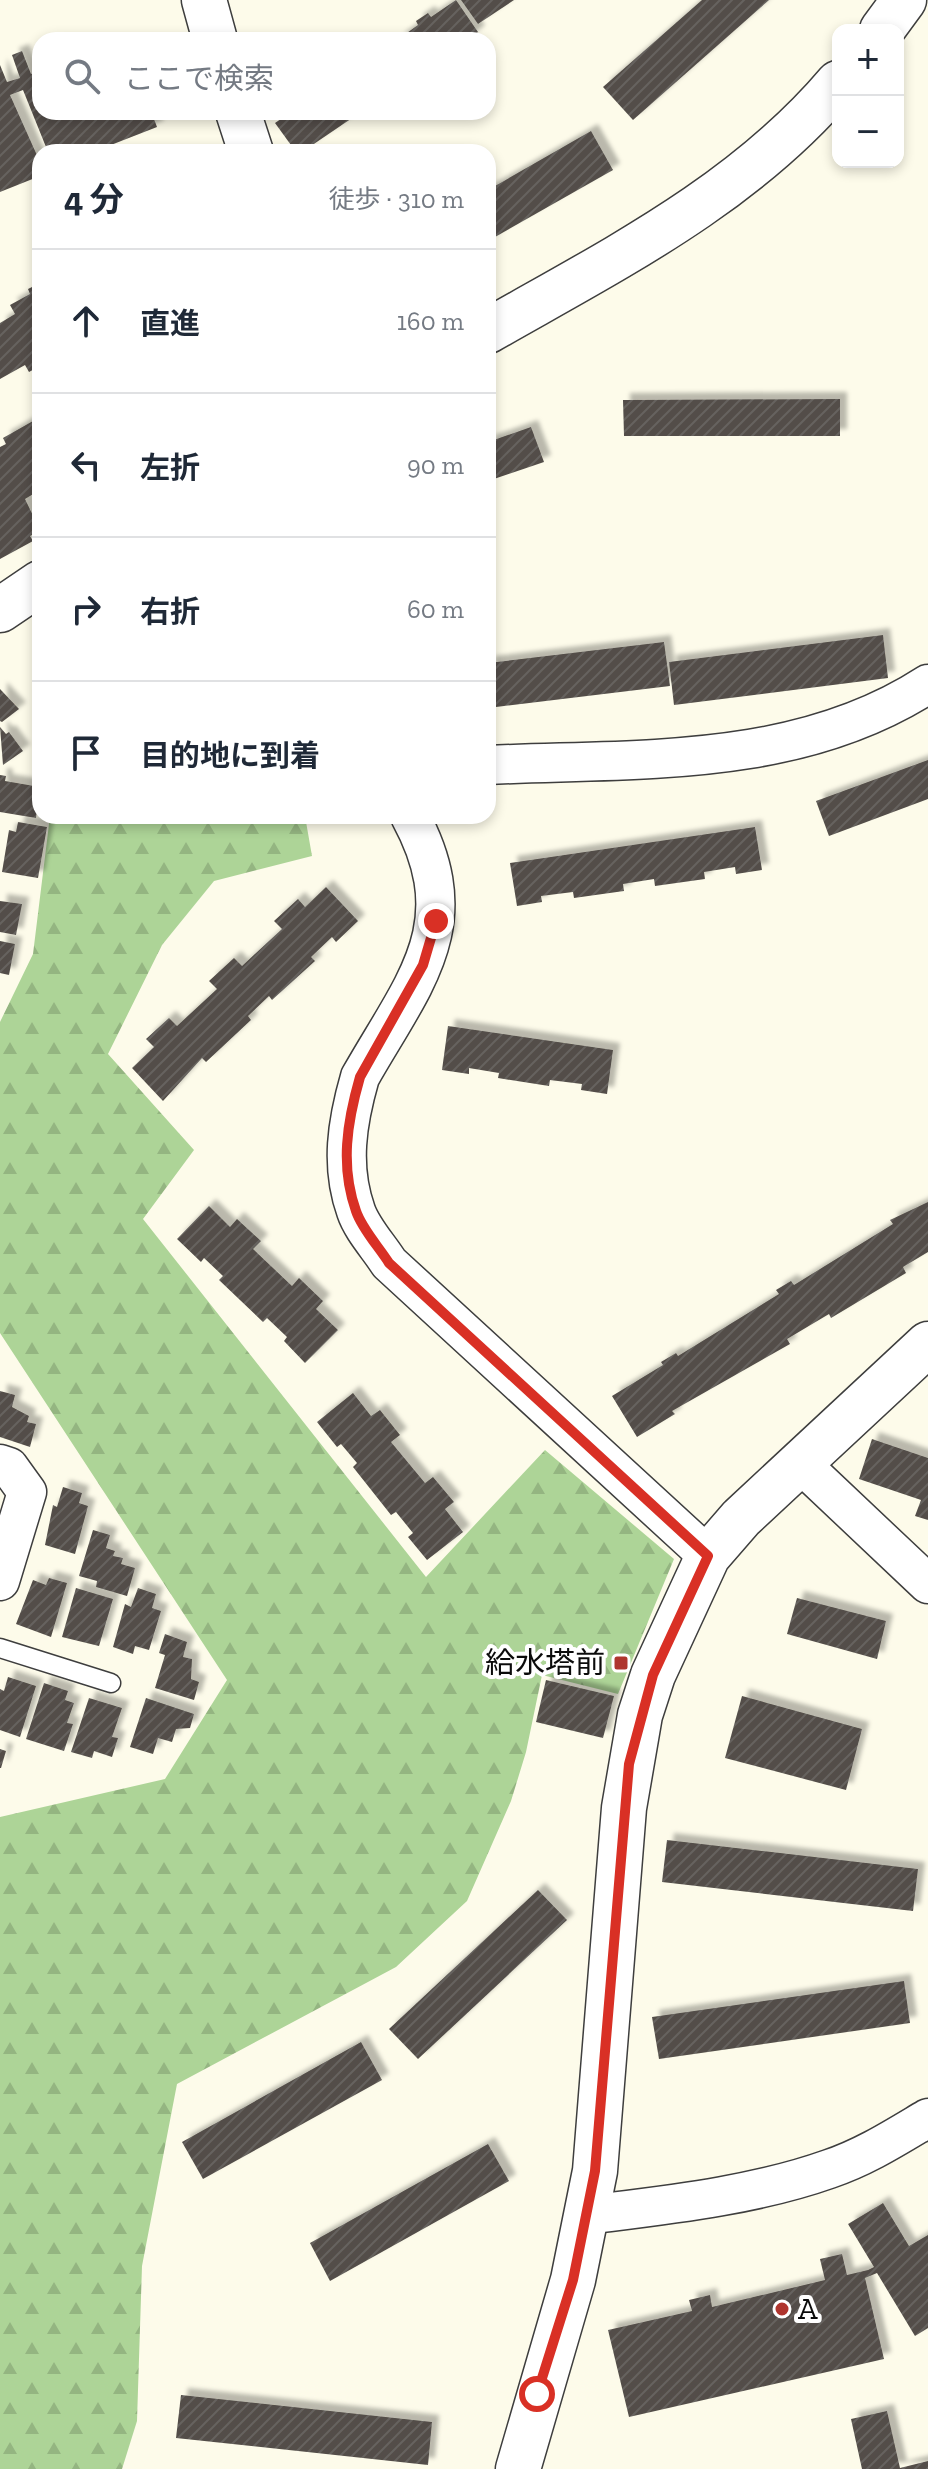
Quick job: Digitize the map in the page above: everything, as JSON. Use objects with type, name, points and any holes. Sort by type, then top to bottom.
[{"type":"street","points":[[204,0],[213,32]]},
{"type":"street","points":[[886,24],[904,0]]},
{"type":"street","points":[[496,326],[643,243],[713,198],[773,150],[832,89]]},
{"type":"street","points":[[241,120],[248,144]]},
{"type":"street","points":[[0,610],[32,588]]},
{"type":"street","points":[[496,765],[754,751],[806,740],[863,720],[928,684]]},
{"type":"street","points":[[414,824],[427,847],[437,884],[436,921],[423,965],[360,1077],[348,1122],[345,1168],[356,1213],[389,1263],[708,1556]]},
{"type":"street","points":[[518,2469],[573,2280],[587,2215],[603,2100],[629,1764],[653,1675],[708,1556],[741,1518],[928,1344]]},
{"type":"street","points":[[800,1463],[928,1584]]},
{"type":"street","points":[[0,1464],[9,1467],[27,1492],[0,1581]]},
{"type":"street","points":[[587,2215],[770,2186],[830,2169],[883,2145],[928,2118]]},
{"type":"lane","points":[[0,1648],[111,1683]]},
{"type":"green space","points":[[49,824],[306,824],[312,856],[214,881],[162,945],[108,1054],[194,1150],[143,1219],[426,1577],[545,1450],[674,1559],[618,1694],[542,1675],[526,1752],[511,1801],[467,1901],[396,1967],[177,2084],[142,2266],[137,2421],[122,2469],[0,2469],[0,1817],[165,1779],[227,1680],[0,1333],[0,1022],[33,954]]},
{"type":"building","points":[[456,0],[478,32],[408,32],[418,25],[416,21],[428,13],[431,17]]},
{"type":"building","points":[[461,0],[514,0],[478,24]]},
{"type":"building","points":[[702,0],[769,0],[633,120],[603,87]]},
{"type":"building","points":[[22,51],[32,74],[32,112],[23,90],[10,95],[32,144],[32,179],[0,192],[0,65],[7,82],[20,78],[12,55]]},
{"type":"building","points":[[35,120],[154,120],[157,127],[113,144],[45,144]]},
{"type":"building","points":[[279,120],[349,120],[314,144],[290,144],[275,123]]},
{"type":"building","points":[[591,131],[613,170],[496,236],[496,185]]},
{"type":"building","points":[[32,287],[32,370],[29,372],[25,365],[0,379],[0,323],[15,314],[10,305],[30,294],[28,289]]},
{"type":"building","points":[[840,399],[840,436],[624,436],[623,400]]},
{"type":"building","points":[[32,422],[32,495],[25,499],[32,513],[32,542],[0,559],[0,447],[6,444],[3,438]]},
{"type":"building","points":[[531,427],[544,462],[496,478],[496,439]]},
{"type":"building","points":[[883,635],[888,678],[674,705],[669,662]]},
{"type":"building","points":[[664,642],[670,686],[496,707],[496,662]]},
{"type":"building","points":[[0,689],[19,709],[2,722],[0,721]]},
{"type":"building","points":[[0,727],[6,734],[9,732],[23,751],[3,765]]},
{"type":"building","points":[[928,760],[928,799],[829,836],[816,801]]},
{"type":"building","points":[[0,775],[6,776],[5,781],[32,786],[32,817],[0,812]]},
{"type":"building","points":[[18,822],[47,827],[38,878],[2,872],[9,830],[16,832]]},
{"type":"building","points":[[755,827],[762,870],[736,874],[735,867],[704,872],[705,879],[655,886],[654,879],[623,884],[624,891],[574,898],[573,892],[541,896],[542,902],[517,906],[510,863]]},
{"type":"building","points":[[326,887],[358,921],[336,942],[332,937],[311,957],[315,961],[272,1000],[269,996],[248,1016],[251,1020],[206,1062],[202,1058],[163,1101],[132,1068],[154,1047],[146,1039],[169,1018],[177,1026],[217,989],[209,981],[234,958],[242,966],[282,929],[274,921],[298,899],[305,907]]},
{"type":"building","points":[[0,901],[22,904],[16,935],[0,932]]},
{"type":"building","points":[[0,941],[15,944],[9,975],[0,973]]},
{"type":"building","points":[[448,1026],[613,1050],[607,1094],[581,1090],[582,1084],[550,1080],[549,1086],[498,1078],[499,1073],[469,1068],[469,1074],[442,1070]]},
{"type":"building","points":[[928,1202],[928,1252],[903,1267],[906,1273],[831,1318],[829,1314],[787,1339],[790,1344],[672,1411],[675,1414],[637,1437],[612,1396],[663,1365],[661,1362],[676,1353],[678,1356],[779,1294],[776,1290],[791,1281],[794,1285],[893,1224],[890,1220]]},
{"type":"building","points":[[209,1206],[230,1227],[237,1219],[261,1241],[253,1249],[292,1286],[299,1278],[323,1301],[316,1309],[338,1330],[305,1363],[284,1341],[287,1337],[267,1318],[263,1322],[219,1280],[223,1276],[204,1258],[201,1262],[177,1239]]},
{"type":"building","points":[[0,1391],[15,1395],[12,1407],[29,1416],[27,1422],[36,1424],[30,1447],[0,1437]]},
{"type":"building","points":[[353,1393],[371,1416],[380,1410],[400,1435],[391,1442],[425,1483],[433,1477],[454,1502],[445,1509],[463,1532],[427,1560],[408,1537],[413,1533],[396,1512],[391,1515],[353,1467],[357,1463],[341,1444],[337,1447],[317,1422]]},
{"type":"building","points":[[872,1439],[928,1458],[928,1520],[915,1516],[921,1500],[859,1479]]},
{"type":"building","points":[[63,1487],[82,1493],[79,1503],[88,1506],[75,1554],[45,1545],[53,1505],[57,1507]]},
{"type":"building","points":[[93,1530],[110,1535],[106,1548],[115,1551],[113,1556],[123,1558],[121,1564],[135,1568],[127,1596],[96,1587],[97,1581],[79,1576]]},
{"type":"building","points":[[49,1578],[67,1583],[51,1637],[16,1624],[33,1580],[46,1585]]},
{"type":"building","points":[[76,1588],[113,1599],[99,1646],[62,1637]]},
{"type":"building","points":[[138,1588],[156,1594],[152,1608],[161,1611],[149,1650],[135,1646],[133,1654],[113,1647],[125,1604],[131,1607]]},
{"type":"building","points":[[797,1598],[886,1621],[877,1659],[787,1634]]},
{"type":"building","points":[[165,1634],[187,1642],[183,1657],[192,1659],[191,1679],[199,1682],[194,1700],[155,1688],[165,1655],[159,1653]]},
{"type":"building","points":[[8,1677],[36,1686],[20,1737],[0,1730],[0,1689],[4,1691]]},
{"type":"building","points":[[546,1680],[614,1696],[603,1738],[536,1722]]},
{"type":"building","points":[[44,1683],[68,1691],[65,1700],[74,1703],[67,1723],[73,1724],[64,1751],[26,1739]]},
{"type":"building","points":[[742,1696],[862,1729],[846,1790],[725,1758]]},
{"type":"building","points":[[89,1698],[122,1708],[112,1737],[118,1738],[112,1757],[94,1751],[92,1758],[71,1752]]},
{"type":"building","points":[[146,1698],[194,1714],[190,1728],[176,1729],[172,1742],[158,1738],[153,1754],[130,1747]]},
{"type":"building","points":[[0,1749],[6,1751],[1,1768],[0,1768]]},
{"type":"building","points":[[667,1840],[918,1869],[913,1911],[662,1882]]},
{"type":"building","points":[[538,1890],[567,1920],[418,2059],[389,2029]]},
{"type":"building","points":[[904,1981],[910,2023],[659,2059],[652,2017]]},
{"type":"building","points":[[361,2042],[382,2080],[203,2179],[182,2142]]},
{"type":"building","points":[[488,2144],[509,2181],[330,2281],[310,2243]]},
{"type":"building","name":"A","points":[[883,2203],[909,2246],[928,2235],[928,2328],[915,2336],[877,2273],[865,2278],[884,2359],[629,2417],[608,2330],[692,2311],[689,2300],[710,2295],[712,2307],[825,2280],[820,2259],[842,2254],[847,2275],[868,2270],[874,2267],[848,2224]]},
{"type":"building","points":[[181,2395],[432,2422],[428,2465],[176,2438]]},
{"type":"building","points":[[887,2411],[900,2468],[928,2461],[928,2469],[862,2469],[851,2419]]},
{"type":"place","name":"給水塔前","points":[[621,1663]]},
{"type":"place","name":"A","points":[[782,2309]]},
{"type":"route","points":[[436,921],[423,965],[360,1077],[348,1122],[345,1168],[356,1213],[389,1263],[708,1556],[653,1675],[629,1764],[595,2171],[573,2280],[537,2394]]}]
